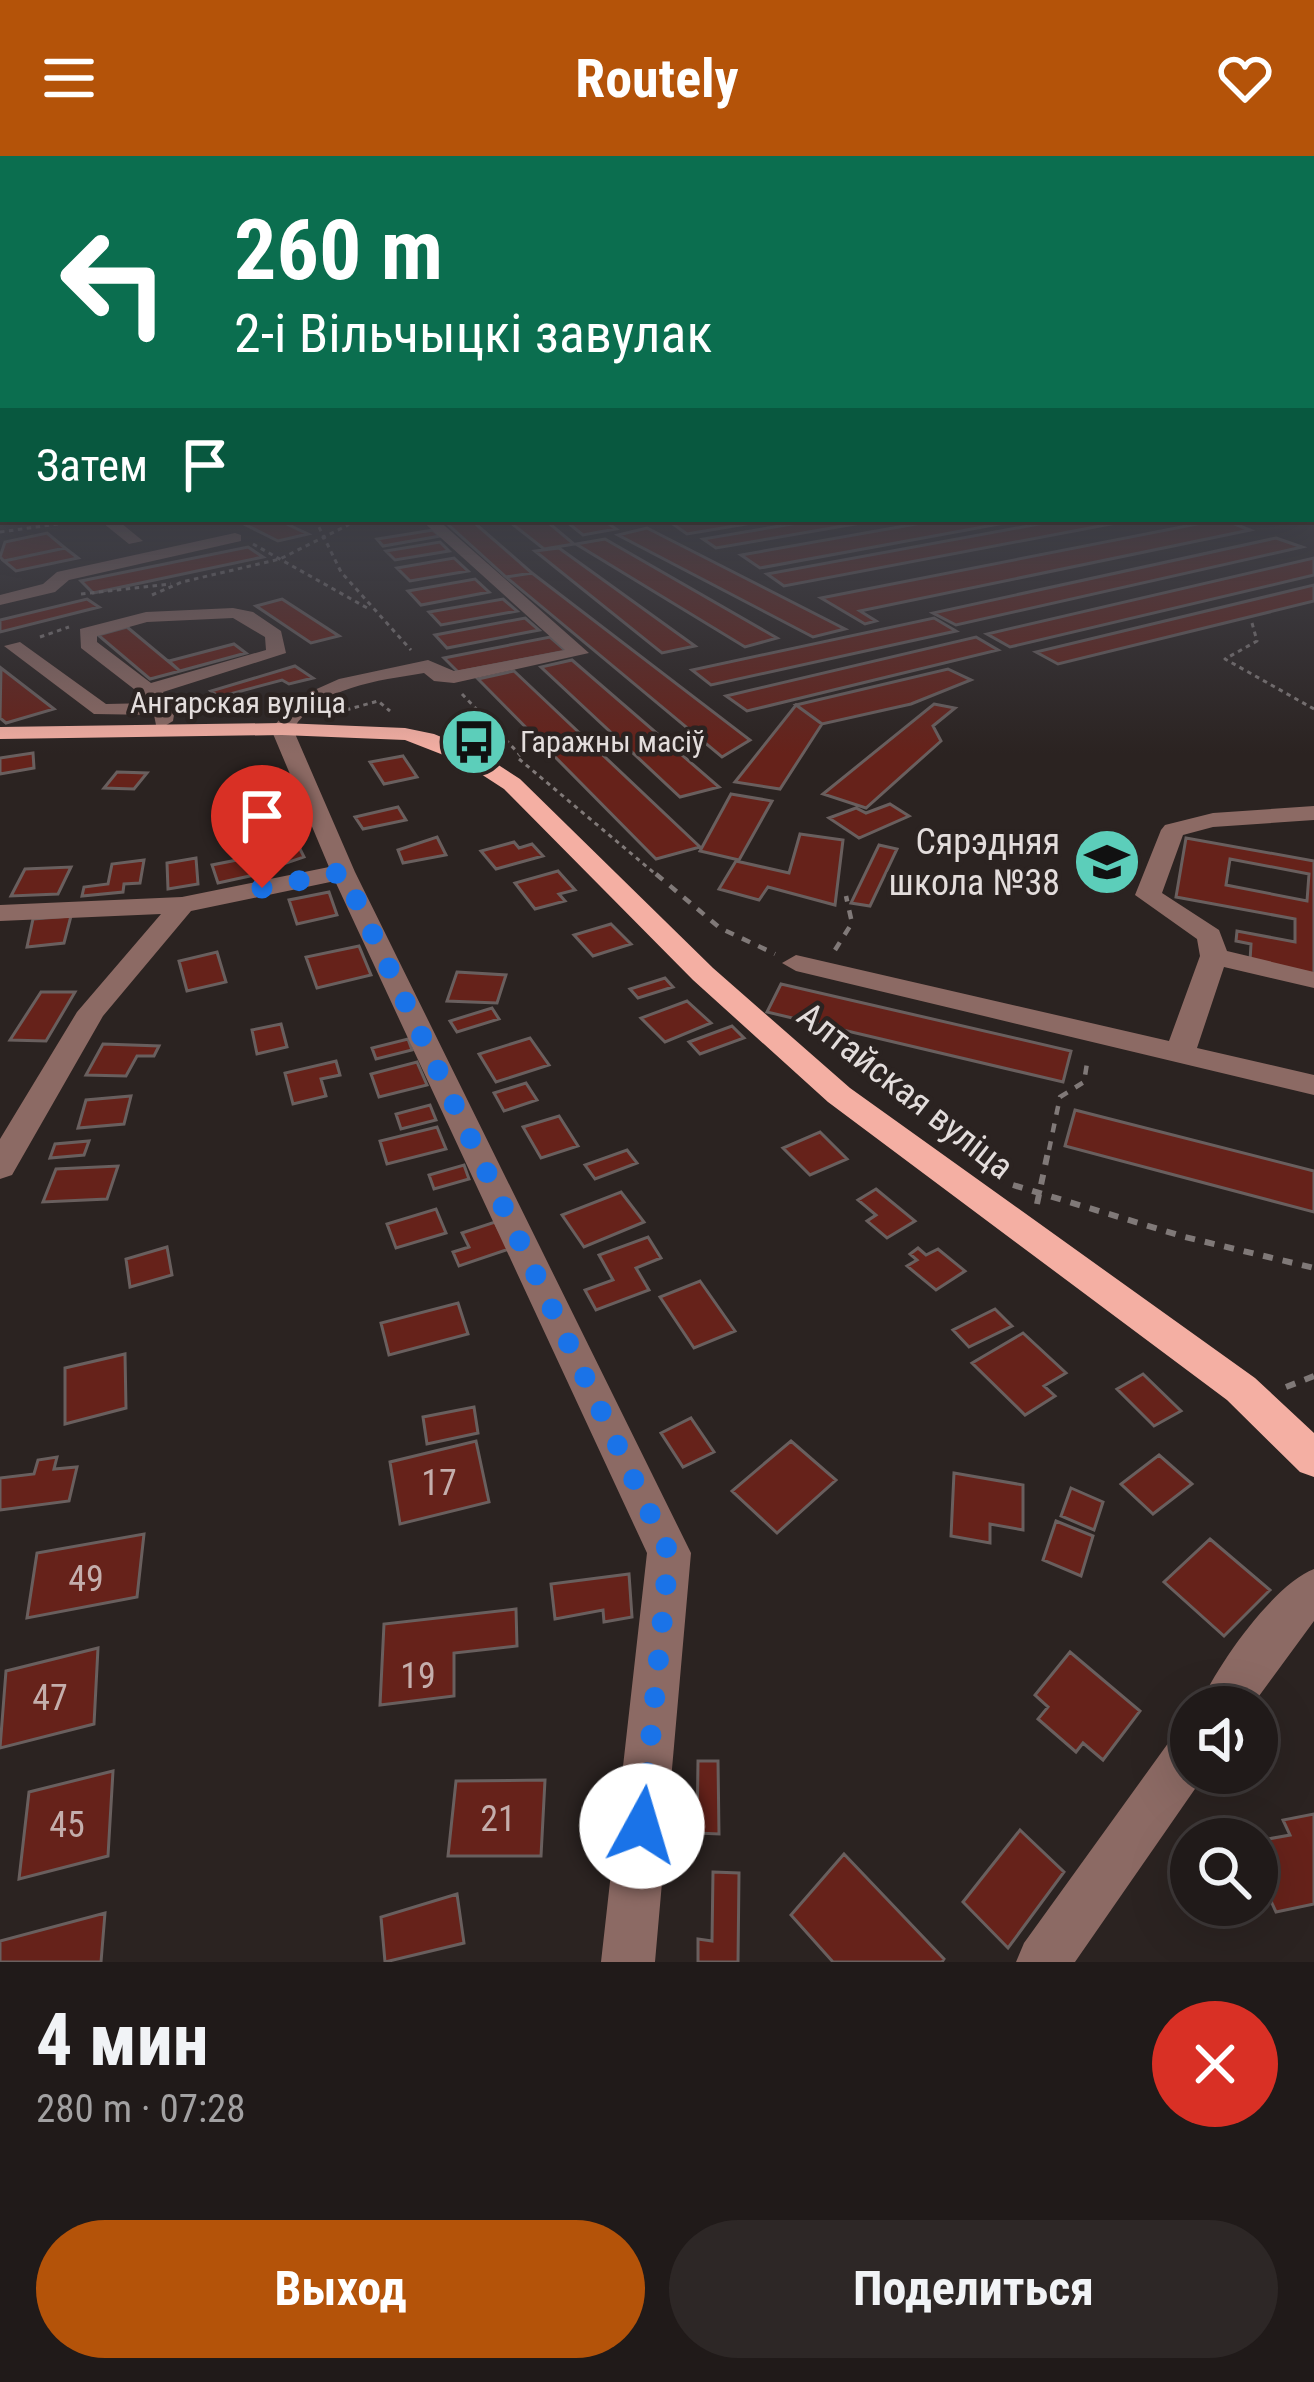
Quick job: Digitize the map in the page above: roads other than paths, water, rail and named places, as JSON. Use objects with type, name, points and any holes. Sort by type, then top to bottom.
[{"type":"main road","name":"Ангарская вуліца","points":[[0,734],[282,730],[405,734],[434,740],[472,758]]},
{"type":"main road","name":"Алтайская вуліца","points":[[472,758],[512,784],[703,974],[839,1095],[1241,1389],[1314,1459]]},
{"type":"street","points":[[0,600],[52,585]]},
{"type":"street","points":[[503,585],[579,653],[447,678],[428,666],[346,683],[292,710],[282,730],[343,872],[669,1553],[628,1962]]},
{"type":"street","points":[[147,690],[276,653],[274,635],[248,616],[233,613],[146,617],[88,633],[88,644],[164,709],[162,733]]},
{"type":"street","points":[[13,646],[101,710],[164,709]]},
{"type":"street","points":[[1180,1053],[1214,956],[1210,937],[1148,895],[1173,830],[1213,820],[1314,813]]},
{"type":"street","points":[[0,913],[182,905],[343,872]]},
{"type":"street","points":[[0,1167],[91,1012],[182,905]]},
{"type":"street","points":[[1214,956],[1314,980]]},
{"type":"street","points":[[809,966],[1314,1085]]},
{"type":"street","points":[[1238,1686],[1285,1619],[1314,1590]]},
{"type":"street","points":[[1043,1962],[1170,1782]]},
{"type":"place","name":"Гаражны масіў","points":[[474,742]]},
{"type":"place","name":"Сярэдняя школа №38","points":[[1107,862]]}]
